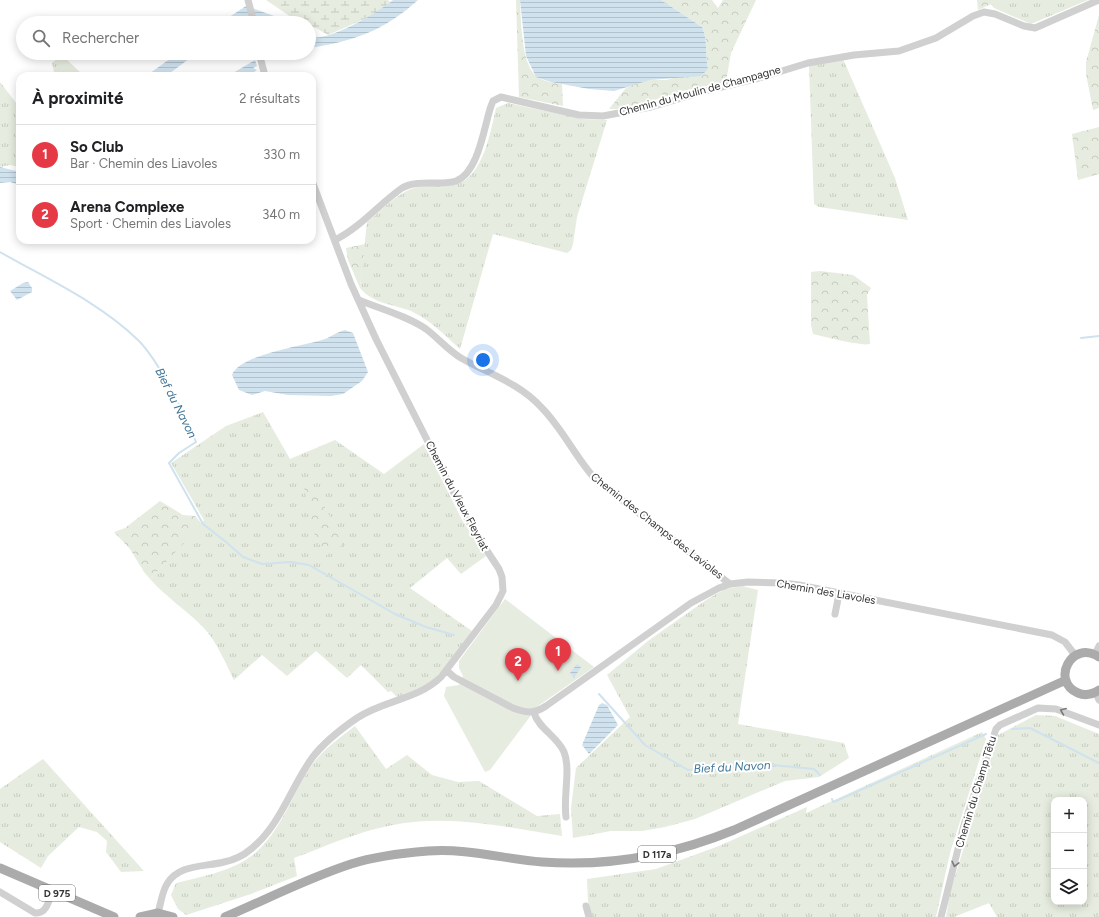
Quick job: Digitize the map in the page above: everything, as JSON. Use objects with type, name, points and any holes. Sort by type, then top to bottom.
[{"type":"main road","points":[[1098,653],[1082,653],[1075,655],[1066,666],[1066,680],[1069,686],[1081,694],[1098,694]]},
{"type":"main road","name":"D 117a","points":[[225,917],[351,864],[398,854],[449,851],[541,862],[594,863],[641,858],[687,847],[734,830],[1066,680]]},
{"type":"main road","name":"D 975","points":[[0,868],[114,917]]},
{"type":"main road","points":[[140,917],[158,913],[172,917]]},
{"type":"street","name":"Chemin du Moulin de Champagne","points":[[335,240],[357,227],[406,186],[419,183],[452,182],[461,178],[474,160],[483,138],[493,101],[501,97],[579,116],[603,116],[651,107],[708,90],[759,78],[808,63],[854,55],[899,51],[936,38],[978,14],[989,12],[1024,26],[1035,28],[1099,0]]},
{"type":"street","points":[[248,2],[252,16]]},
{"type":"street","points":[[261,60],[263,72]]},
{"type":"street","name":"Chemin du Vieux Fleyriat","points":[[158,913],[164,889],[172,876],[190,868],[233,859],[250,850],[259,842],[269,830],[312,758],[332,738],[368,712],[425,690],[433,685],[447,670],[500,599],[503,591],[502,577],[459,503],[380,346],[359,300],[316,191]]},
{"type":"street","name":"Chemin des Champs des Lavioles","points":[[359,300],[411,321],[425,329],[462,358],[510,382],[524,392],[542,407],[564,436],[583,466],[596,480],[730,584]]},
{"type":"street","name":"Chemin des Liavoles","points":[[534,712],[546,706],[691,603],[730,584],[782,583],[1052,635],[1065,642],[1075,655]]},
{"type":"street","points":[[835,614],[839,594]]},
{"type":"street","points":[[447,670],[454,677],[513,708],[522,712],[534,712],[538,722],[557,741],[564,753],[566,770],[564,808],[566,816]]},
{"type":"street","name":"Chemin du Champ Têtu","points":[[941,917],[964,825],[996,729],[1006,722],[1038,708],[1056,709],[1099,725]]},
{"type":"street","points":[[0,892],[35,913],[40,913],[45,910],[52,891]]},
{"type":"street","points":[[586,906],[589,917]]},
{"type":"green space","points":[[266,0],[388,0],[390,2],[378,13],[328,35],[316,28],[316,16],[290,16]]},
{"type":"green space","points":[[516,0],[520,0],[521,29],[524,50],[530,69],[541,79],[562,84],[563,106],[519,97]]},
{"type":"green space","points":[[661,0],[712,0],[718,8],[723,0],[756,0],[731,53],[726,82],[682,91],[627,109],[609,109],[626,88],[638,82],[666,80],[708,69],[705,37],[702,27]]},
{"type":"green space","points":[[977,0],[1000,0],[978,10]]},
{"type":"green space","points":[[1000,0],[1088,0],[1031,24],[994,8],[991,4]]},
{"type":"green space","points":[[1099,15],[1099,108],[1093,110],[1086,74],[1086,62]]},
{"type":"green space","points":[[843,59],[895,178],[908,220],[819,207],[814,204],[809,66]]},
{"type":"green space","points":[[56,60],[67,60],[80,72],[54,72],[52,63]]},
{"type":"green space","points":[[0,82],[16,103],[16,166],[10,165],[0,167]]},
{"type":"green space","points":[[508,103],[583,119],[607,120],[577,217],[571,250],[567,253],[493,234],[460,349],[425,319],[411,311],[377,300],[365,293],[360,288],[367,222],[394,199],[411,189],[423,186],[452,185],[466,180],[479,163],[484,152],[496,108]]},
{"type":"green space","points":[[1099,127],[1099,174],[1078,180],[1072,134]]},
{"type":"green space","points":[[365,244],[360,288],[348,260],[346,248]]},
{"type":"green space","points":[[820,271],[853,275],[871,288],[867,295],[870,344],[851,343],[813,334],[811,325],[811,272]]},
{"type":"green space","points":[[263,412],[290,459],[335,440],[384,474],[424,444],[462,520],[486,556],[461,574],[447,558],[410,588],[472,631],[445,668],[424,686],[398,698],[391,691],[388,692],[361,665],[347,678],[316,651],[287,676],[262,655],[234,680],[220,652],[208,633],[150,579],[204,520],[171,463],[226,426]]},
{"type":"green space","points":[[303,483],[317,492],[344,544],[325,556],[314,533]]},
{"type":"green space","points":[[160,501],[183,515],[195,516],[202,524],[150,579],[130,549],[114,532],[125,528]]},
{"type":"green space","points":[[742,586],[758,590],[738,724],[844,743],[849,758],[819,777],[785,781],[695,819],[642,831],[611,831],[573,838],[571,808],[576,768],[630,717],[607,675],[648,641],[706,600],[725,589]]},
{"type":"green space","points":[[505,599],[594,667],[538,706],[490,770],[485,772],[444,696],[446,687],[459,685],[463,676],[459,668],[459,661]]},
{"type":"green space","points":[[1036,715],[1055,716],[1099,734],[1099,917],[997,917],[989,903],[954,917],[946,917],[950,893],[998,735]]},
{"type":"green space","points":[[355,726],[386,769],[407,755],[432,775],[458,782],[479,781],[537,816],[560,814],[562,836],[457,821],[414,822],[393,825],[355,835],[294,858],[297,876],[251,894],[186,915],[178,909],[171,895],[176,883],[233,867],[250,857],[269,839],[309,769],[330,746]]},
{"type":"green space","points":[[982,732],[986,739],[950,853],[936,917],[591,917],[588,902],[587,879],[656,869],[719,846],[807,807],[806,813]]},
{"type":"green space","points":[[43,759],[144,871],[121,872],[106,852],[107,841],[97,832],[79,827],[48,856],[41,868],[0,842],[0,789]]},
{"type":"water","points":[[393,0],[418,0],[393,20],[368,33],[340,42],[316,47],[316,37],[340,31],[376,12]]},
{"type":"water","points":[[520,0],[661,0],[702,27],[705,37],[708,69],[701,76],[650,80],[614,91],[589,89],[551,82],[536,77],[526,56]]},
{"type":"water","points":[[246,6],[274,16],[231,16]]},
{"type":"water","points":[[168,60],[188,60],[171,72],[152,72]]},
{"type":"water","points":[[255,60],[257,66],[253,68],[257,70],[254,72],[235,72]]},
{"type":"water","points":[[0,167],[16,171],[16,184],[10,182],[0,183]]},
{"type":"water","points":[[28,282],[32,288],[32,292],[17,300],[10,291],[23,283]]},
{"type":"water","points":[[345,330],[353,333],[368,372],[362,381],[343,394],[331,396],[288,395],[265,391],[252,395],[239,390],[232,375],[237,368],[246,362],[272,352],[325,339]]},
{"type":"water","points":[[577,664],[581,667],[574,678],[570,673]]},
{"type":"water","points":[[602,703],[607,705],[618,725],[589,754],[582,745],[599,705]]},
{"type":"waterway","name":"Bief du Navon","points":[[0,252],[72,292],[107,314],[123,326],[146,349],[171,388],[196,442],[179,453],[169,463],[203,524],[243,557],[262,564],[291,562],[309,565],[395,614],[426,627],[454,635]]},
{"type":"waterway","points":[[1081,338],[1099,336]]},
{"type":"waterway","name":"Bief du Navon","points":[[599,694],[645,745],[688,770],[773,765],[814,769],[820,775]]},
{"type":"waterway","name":"Bief du Navon","points":[[1012,729],[1030,728],[1099,763]]},
{"type":"waterway","name":"Bief du Navon","points":[[832,799],[833,802],[836,801],[986,734]]},
{"type":"place","name":"So Club","points":[[558,671]]},
{"type":"place","name":"Arena Complexe","points":[[518,681]]}]
